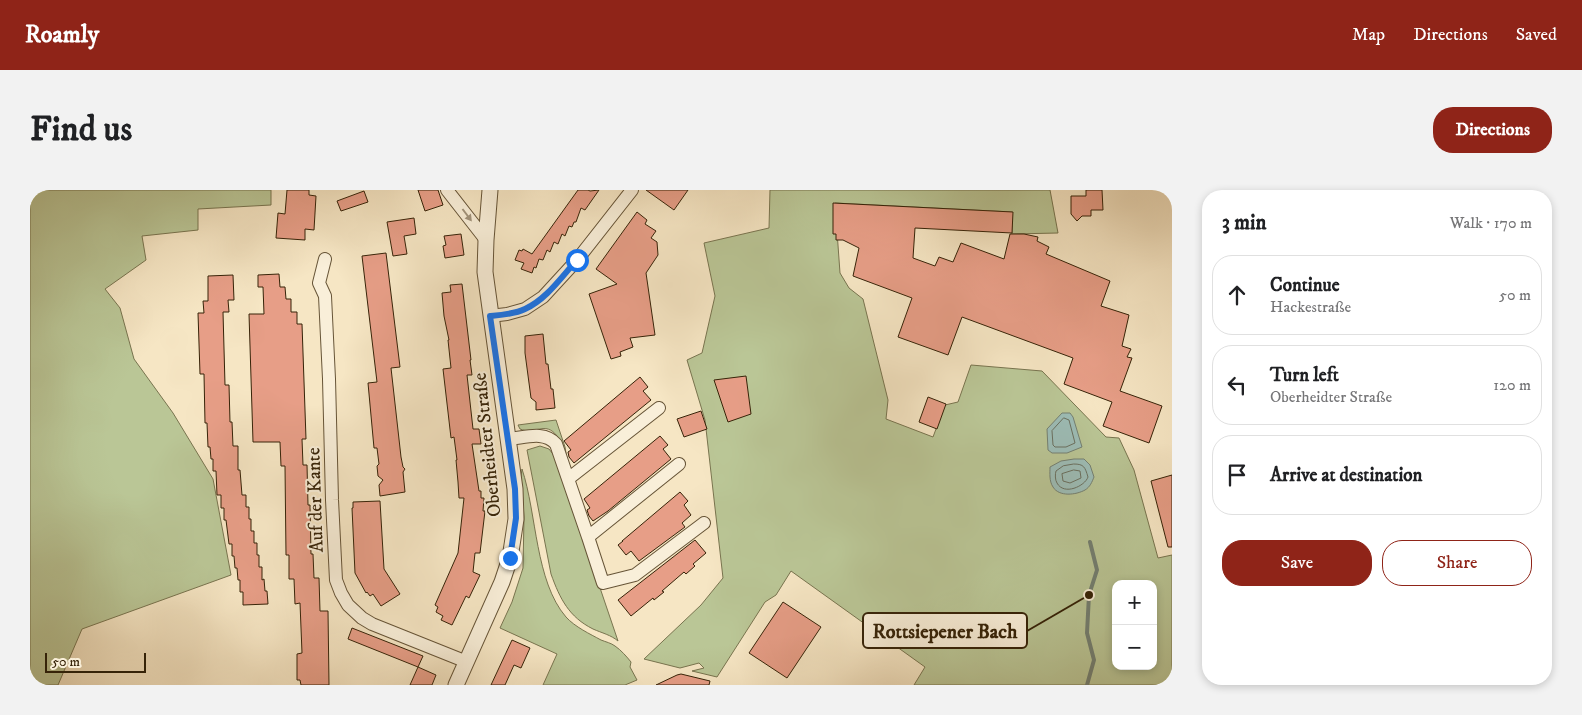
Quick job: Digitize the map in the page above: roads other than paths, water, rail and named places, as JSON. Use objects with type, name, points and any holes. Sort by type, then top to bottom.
[{"type":"street","points":[[447,190],[486,240]]},
{"type":"street","name":"Oberheidter Straße","points":[[456,685],[502,582],[510,558],[516,518],[515,489],[485,272],[490,190]]},
{"type":"street","points":[[490,316],[525,309],[543,297],[577,260],[632,190]]},
{"type":"street","name":"Auf der Kante","points":[[325,259],[318,283],[325,296],[336,580],[348,605],[362,618],[372,624],[467,662]]},
{"type":"street","points":[[568,479],[660,408]]},
{"type":"street","points":[[508,439],[547,436],[556,444],[603,583],[635,575],[704,523]]},
{"type":"street","points":[[588,537],[679,464]]},
{"type":"water","points":[[1062,413],[1070,413],[1073,417],[1082,447],[1067,453],[1052,453],[1048,450],[1047,429]]},
{"type":"water","points":[[1084,459],[1090,465],[1094,477],[1085,490],[1073,494],[1063,494],[1052,485],[1050,467],[1061,461]]},
{"type":"waterway","points":[[1087,685],[1094,660],[1087,633],[1089,595],[1097,570],[1090,542]]},
{"type":"place","name":"Rottsiepener Bach","points":[[1089,595]]}]
